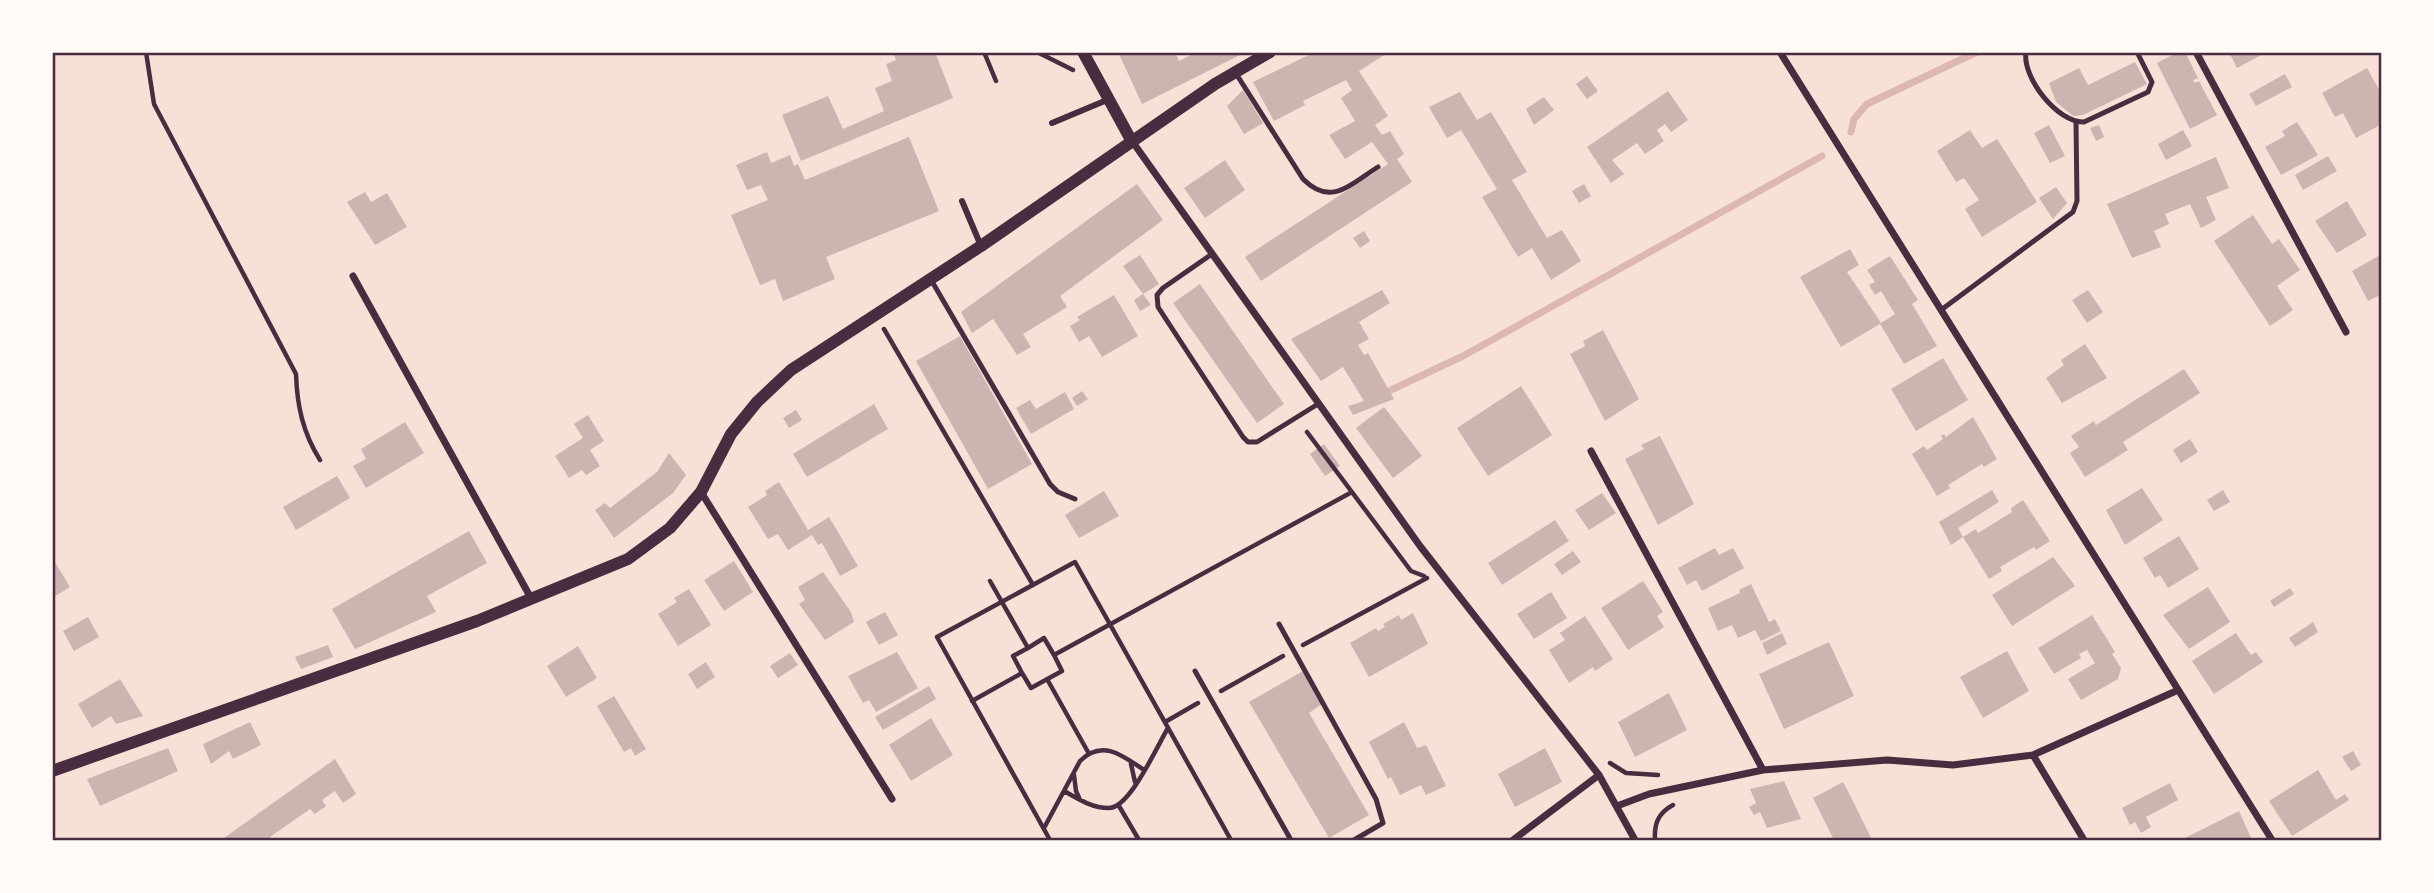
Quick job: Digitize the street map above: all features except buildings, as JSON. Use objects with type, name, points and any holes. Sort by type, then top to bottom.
[{"type":"street","points":[[1083,52],[1131,140],[1443,576],[1599,775],[1635,841]]},
{"type":"street","points":[[52,771],[283,692],[532,600],[628,559],[650,545],[701,492],[732,434],[757,402],[791,370],[981,246],[1131,140],[1270,52]]},
{"type":"street","points":[[1780,52],[2272,841]]},
{"type":"street","points":[[2196,52],[2346,332]]},
{"type":"street","points":[[1052,123],[1108,100]]},
{"type":"street","points":[[962,201],[981,246]]},
{"type":"street","points":[[353,276],[532,600]]},
{"type":"street","points":[[1591,452],[1763,770]]},
{"type":"street","points":[[701,492],[891,799]]},
{"type":"street","points":[[1617,806],[1649,794],[1763,770],[1887,760],[1953,765],[2033,755],[2176,691]]},
{"type":"street","points":[[2033,755],[2084,841]]},
{"type":"street","points":[[1513,841],[1599,775]]},
{"type":"lane","points":[[2026,52],[2028,69],[2043,97],[2060,114],[2076,122],[2084,122],[2148,92],[2152,82],[2137,52]]},
{"type":"lane","points":[[1235,72],[1303,179],[1316,192],[1331,194],[1378,167]]},
{"type":"lane","points":[[1941,310],[2073,212],[2077,201],[2076,122]]},
{"type":"lane","points":[[1212,254],[1163,288],[1157,295],[1158,307],[1243,437],[1248,442],[1257,442],[1318,404]]},
{"type":"lane","points":[[930,278],[1050,484],[1058,492],[1075,499]]},
{"type":"lane","points":[[1279,624],[1376,799],[1383,823],[1353,841]]},
{"type":"lane","points":[[1195,671],[1291,841]]},
{"type":"path","points":[[146,52],[154,104],[296,374],[297,404],[309,442],[320,460]]},
{"type":"path","points":[[984,52],[996,81]]},
{"type":"path","points":[[1037,52],[1077,72]]},
{"type":"path","points":[[875,314],[1034,585]]},
{"type":"path","points":[[1307,432],[1411,570],[1425,576],[1434,587]]},
{"type":"path","points":[[1054,655],[1352,492]]},
{"type":"path","points":[[1050,841],[937,638],[1075,562],[1231,841]]},
{"type":"path","points":[[1064,791],[1096,807],[1119,806],[1135,786],[1167,724],[1209,697],[1425,576]]},
{"type":"path","points":[[990,581],[1028,648]]},
{"type":"path","points":[[1044,638],[1062,671],[1031,688],[1013,656],[1028,648],[1044,638]]},
{"type":"path","points":[[972,701],[1022,673]]},
{"type":"path","points":[[1047,680],[1088,752]]},
{"type":"path","points":[[1044,829],[1075,769],[1088,752],[1108,750],[1144,770]]},
{"type":"path","points":[[1602,758],[1626,773],[1664,775]]},
{"type":"path","points":[[1127,759],[1136,776],[1135,786]]},
{"type":"path","points":[[1075,769],[1073,781],[1081,800]]},
{"type":"path","points":[[1655,841],[1657,819],[1663,810],[1678,803]]},
{"type":"path","points":[[1119,806],[1139,841]]},
{"type":"waterway","points":[[1851,132],[1854,119],[1867,104],[1977,52]]},
{"type":"waterway","points":[[1391,390],[1463,356],[1822,156]]}]
